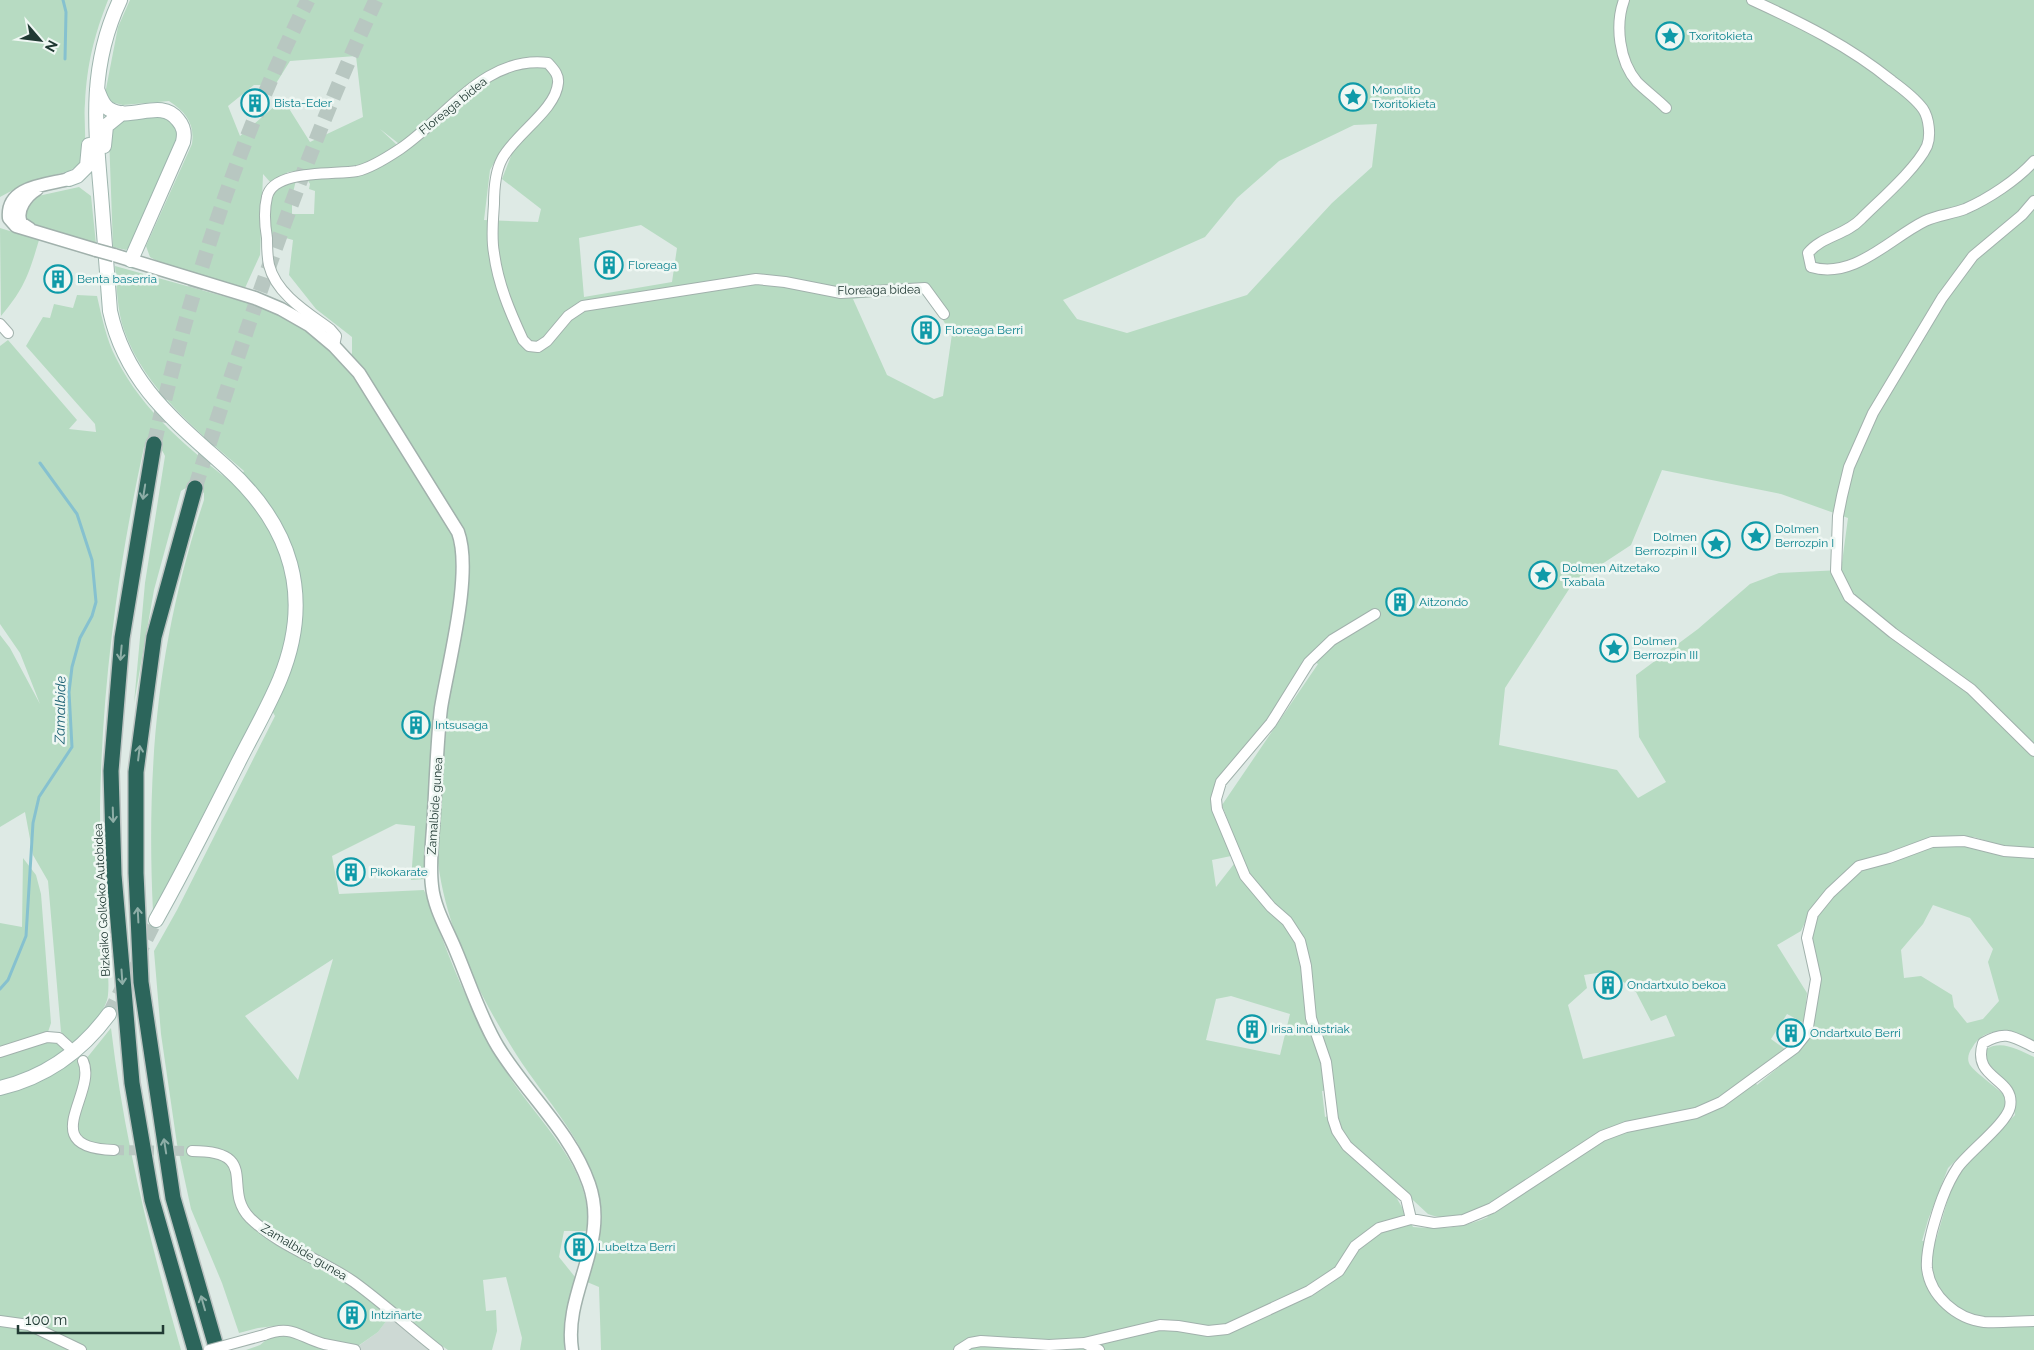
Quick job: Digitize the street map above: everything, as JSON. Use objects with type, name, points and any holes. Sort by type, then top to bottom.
[{"type":"highway","name":"Bizkaiko Golkoko Autobidea","points":[[154,444],[122,638],[111,771],[114,875],[132,1083],[148,1180],[195,1350]]},
{"type":"highway","points":[[195,488],[154,638],[136,772],[136,873],[142,982],[173,1198],[217,1350]]},
{"type":"main road","points":[[120,0],[109,22],[96,86],[95,118],[110,311],[120,345],[137,377],[158,404],[243,482],[266,509],[288,554],[296,604],[292,641],[271,700],[156,920]]},
{"type":"main road","points":[[96,86],[105,106],[122,114]]},
{"type":"main road","points":[[101,200],[104,175],[104,130],[110,121],[122,114],[157,110],[167,111],[179,121],[184,135],[131,260]]},
{"type":"main road","points":[[69,179],[83,172],[88,166],[90,132],[95,118]]},
{"type":"main road","points":[[69,179],[86,182],[101,200]]},
{"type":"main road","points":[[0,1088],[32,1078],[62,1062],[94,1035],[109,1014]]},
{"type":"street","points":[[1624,0],[1618,20],[1619,34],[1630,72],[1666,108]]},
{"type":"street","points":[[1752,0],[1807,26],[1860,56],[1911,97],[1924,110],[1929,125],[1927,145],[1913,165],[1857,224],[1816,243],[1808,253],[1811,267],[1824,271],[1852,264],[1876,253],[1925,220],[1965,208],[2021,176],[2034,161]]},
{"type":"street","name":"Floreaga bidea","points":[[334,346],[336,336],[330,329],[287,295],[272,274],[269,264],[266,231],[267,196],[271,189],[278,183],[291,178],[359,171],[379,162],[401,149],[465,94],[498,70],[531,61],[548,63],[556,72],[559,81],[556,93],[502,159],[494,188],[493,222],[493,252],[503,293],[523,340],[529,346],[538,347],[547,341],[568,316],[584,306],[756,279],[784,282],[841,293],[926,288],[944,314]]},
{"type":"street","points":[[9,216],[32,192],[45,185],[69,179]]},
{"type":"street","points":[[2034,201],[2022,214],[1973,256],[1942,298],[1873,413],[1849,467],[1842,496],[1838,516],[1836,571],[1849,597],[1893,633],[1971,689],[2034,751]]},
{"type":"street","name":"Zamalbide gunea","points":[[9,216],[30,229],[281,309],[309,325],[334,346],[359,373],[418,472],[448,515],[461,541],[461,579],[456,635],[441,709],[432,887],[443,920],[497,1046],[562,1132],[577,1156],[595,1202],[596,1223],[592,1248],[574,1309],[571,1329],[572,1350]]},
{"type":"street","points":[[0,324],[8,333]]},
{"type":"street","points":[[1375,614],[1332,640],[1309,662],[1271,724],[1221,782],[1216,804],[1245,876],[1271,907],[1287,921],[1300,941],[1306,966],[1311,1018],[1326,1062],[1336,1132],[1347,1146],[1406,1198],[1411,1219]]},
{"type":"street","points":[[959,1350],[970,1343],[981,1341],[1049,1344],[1084,1343],[1160,1326],[1178,1326],[1208,1331],[1227,1329],[1309,1292],[1339,1271],[1355,1246],[1379,1228],[1411,1219],[1434,1223],[1463,1220],[1492,1208],[1602,1136],[1626,1127],[1696,1113],[1721,1102],[1795,1048],[1807,1033],[1816,979],[1807,938],[1813,914],[1830,893],[1858,866],[1889,858],[1932,842],[1964,840],[2004,851],[2034,853]]},
{"type":"street","points":[[2034,1047],[2015,1037],[1997,1034],[1983,1043],[1978,1056],[1982,1066],[2003,1085],[2010,1095],[2010,1108],[2003,1119],[1959,1166],[1949,1182],[1934,1224],[1928,1251],[1927,1269],[1931,1284],[1939,1296],[1952,1309],[1967,1317],[1983,1322],[2034,1321]]},
{"type":"street","points":[[0,1052],[47,1037],[59,1038],[71,1049]]},
{"type":"street","points":[[82,1061],[86,1084],[72,1118],[75,1134],[88,1147],[114,1150]]},
{"type":"street","name":"Zamalbide gunea","points":[[192,1150],[211,1151],[226,1157],[236,1169],[240,1200],[250,1218],[289,1245],[354,1282],[438,1350]]},
{"type":"street","points":[[0,1322],[29,1325],[81,1350]]},
{"type":"street","points":[[208,1350],[273,1331],[293,1331],[324,1344],[356,1350]]},
{"type":"street","points":[[1084,1343],[1099,1350]]},
{"type":"shaded area","points":[[390,1316],[432,1350],[353,1350],[378,1332]]},
{"type":"green space","points":[[0,0],[108,0],[89,63],[85,103],[85,142],[80,164],[69,171],[28,182],[0,197]]},
{"type":"green space","points":[[130,0],[2034,0],[2034,848],[2011,849],[1974,837],[1929,838],[1863,861],[1808,916],[1801,931],[1777,945],[1807,993],[1804,1023],[1787,1014],[1771,1039],[1785,1049],[1752,1076],[1757,1085],[1803,1047],[1812,1034],[1811,947],[1813,932],[1818,915],[1855,875],[1867,867],[1934,846],[1964,844],[2034,857],[2034,1042],[2009,1033],[1992,1032],[1978,1040],[1971,1050],[1968,1059],[1969,1063],[2006,1097],[2005,1107],[2001,1116],[1948,1168],[1922,1241],[1936,1240],[1952,1185],[1961,1170],[2015,1115],[2012,1088],[1984,1059],[1985,1050],[1997,1045],[2010,1047],[2034,1057],[2034,1350],[601,1350],[599,1287],[587,1282],[601,1224],[598,1193],[591,1171],[569,1130],[516,1054],[466,962],[448,912],[438,862],[425,879],[411,880],[415,826],[396,824],[332,856],[339,894],[424,890],[461,985],[496,1054],[509,1076],[562,1148],[573,1167],[582,1187],[587,1208],[588,1231],[564,1231],[559,1257],[575,1277],[564,1324],[564,1350],[520,1350],[522,1338],[506,1277],[483,1280],[486,1311],[496,1310],[497,1331],[492,1350],[448,1350],[403,1319],[331,1263],[257,1218],[327,1270],[362,1292],[390,1316],[378,1332],[358,1346],[319,1339],[306,1331],[282,1325],[239,1333],[222,1283],[191,1209],[177,1144],[161,1034],[154,951],[177,910],[275,716],[264,697],[153,912],[152,805],[159,703],[176,602],[188,552],[204,500],[204,493],[192,487],[181,491],[154,590],[134,703],[145,583],[165,456],[157,447],[144,447],[119,581],[104,716],[100,837],[103,927],[108,970],[108,995],[100,1014],[74,1044],[61,1032],[48,881],[33,855],[25,812],[0,827],[0,635],[10,648],[40,704],[20,653],[0,624],[0,346],[8,340],[77,420],[69,429],[96,432],[95,424],[26,346],[43,317],[50,318],[54,304],[73,308],[77,295],[97,296],[105,328],[116,358],[140,396],[184,443],[236,486],[244,471],[191,425],[175,408],[145,372],[133,352],[120,315],[115,266],[255,305],[283,317],[314,336],[347,366],[352,353],[352,337],[316,309],[289,275],[293,240],[271,234],[271,198],[275,190],[296,180],[292,197],[292,214],[314,214],[315,191],[309,189],[310,184],[307,179],[336,177],[371,170],[394,159],[407,150],[380,129],[397,145],[385,154],[363,165],[288,172],[271,183],[263,174],[260,255],[245,288],[157,261],[150,257],[146,246],[192,144],[192,130],[185,114],[169,101],[123,105],[111,102],[105,94],[118,27]],"holes":[[[356,56],[363,117],[310,142],[283,99],[240,136],[228,106],[254,85],[275,85],[290,61]],[[1377,124],[1372,167],[1332,203],[1247,295],[1127,333],[1077,319],[1063,300],[1205,237],[1237,198],[1279,161],[1354,125]],[[503,147],[511,156],[502,179],[541,209],[538,222],[484,220],[490,170]],[[641,225],[677,248],[672,282],[584,297],[579,238]],[[924,291],[952,334],[943,396],[934,399],[887,375],[853,299]],[[1662,470],[1781,494],[1848,518],[1841,570],[1779,573],[1750,584],[1698,629],[1636,675],[1639,737],[1666,782],[1638,798],[1617,770],[1499,745],[1505,688],[1573,583],[1631,545]],[[1309,658],[1318,664],[1222,805],[1241,855],[1216,887],[1212,860],[1231,856],[1213,806],[1214,789],[1221,776],[1266,722]],[[1933,905],[1970,918],[1993,949],[1988,962],[1999,1001],[1983,1019],[1967,1023],[1954,1007],[1952,995],[1921,976],[1904,978],[1901,950],[1923,924]],[[333,959],[298,1080],[245,1016]],[[1610,971],[1636,992],[1651,1021],[1666,1015],[1675,1036],[1583,1059],[1568,1005],[1587,988],[1584,975]],[[1231,996],[1290,1014],[1280,1055],[1206,1040],[1216,999]],[[1333,1089],[1334,1114],[1325,1117],[1322,1091]],[[1359,1150],[1428,1214],[1448,1218],[1467,1215],[1481,1210],[1488,1217],[1469,1224],[1451,1227],[1413,1227],[1395,1195],[1354,1155]]]},
{"type":"green space","points":[[154,117],[171,122],[176,129],[177,139],[131,245],[126,250],[113,247],[109,136],[116,125],[122,122]]},
{"type":"green space","points":[[79,187],[91,196],[96,244],[25,221],[25,211],[38,196]]},
{"type":"green space","points":[[0,228],[39,240],[25,281],[1,316]]},
{"type":"green space","points":[[23,858],[36,875],[41,894],[51,1023],[48,1032],[82,1064],[111,1028],[123,1110],[139,1190],[181,1350],[0,1350],[0,923],[22,927]]},
{"type":"green space","points":[[294,1334],[324,1350],[246,1350],[260,1345],[271,1336]]},
{"type":"waterway","points":[[63,0],[66,12],[65,59]]},
{"type":"waterway","name":"Zamalbide","points":[[0,989],[8,980],[26,936],[33,823],[39,797],[72,747],[69,692],[72,667],[80,638],[92,616],[96,602],[92,560],[77,514],[40,463]]},
{"type":"tunnel","points":[[154,444],[183,330],[218,218],[259,108],[308,0]]},
{"type":"tunnel","points":[[195,488],[235,364],[278,241],[324,119],[376,0]]},
{"type":"tunnel","points":[[109,1014],[156,920]]},
{"type":"tunnel","points":[[114,1150],[192,1151]]},
{"type":"place","name":"Txoritokieta","points":[[1670,36]]},
{"type":"place","name":"Monolito Txoritokieta","points":[[1353,97]]},
{"type":"place","name":"Bista-Eder","points":[[255,103]]},
{"type":"place","name":"Floreaga","points":[[609,265]]},
{"type":"place","name":"Benta baserria","points":[[58,279]]},
{"type":"place","name":"Floreaga Berri","points":[[926,330]]},
{"type":"place","name":"Dolmen Berrozpin I","points":[[1756,536]]},
{"type":"place","name":"Dolmen Berrozpin II","points":[[1716,544]]},
{"type":"place","name":"Dolmen Aitzetako Txabala","points":[[1543,575]]},
{"type":"place","name":"Aitzondo","points":[[1400,602]]},
{"type":"place","name":"Dolmen Berrozpin III","points":[[1614,648]]},
{"type":"place","name":"Intsusaga","points":[[416,725]]},
{"type":"place","name":"Pikokarate","points":[[351,872]]},
{"type":"place","name":"Ondartxulo bekoa","points":[[1608,985]]},
{"type":"place","name":"Irisa industriak","points":[[1252,1029]]},
{"type":"place","name":"Ondartxulo Berri","points":[[1791,1033]]},
{"type":"place","name":"Lubeltza Berri","points":[[579,1247]]},
{"type":"place","name":"Intziñarte","points":[[352,1315]]}]
